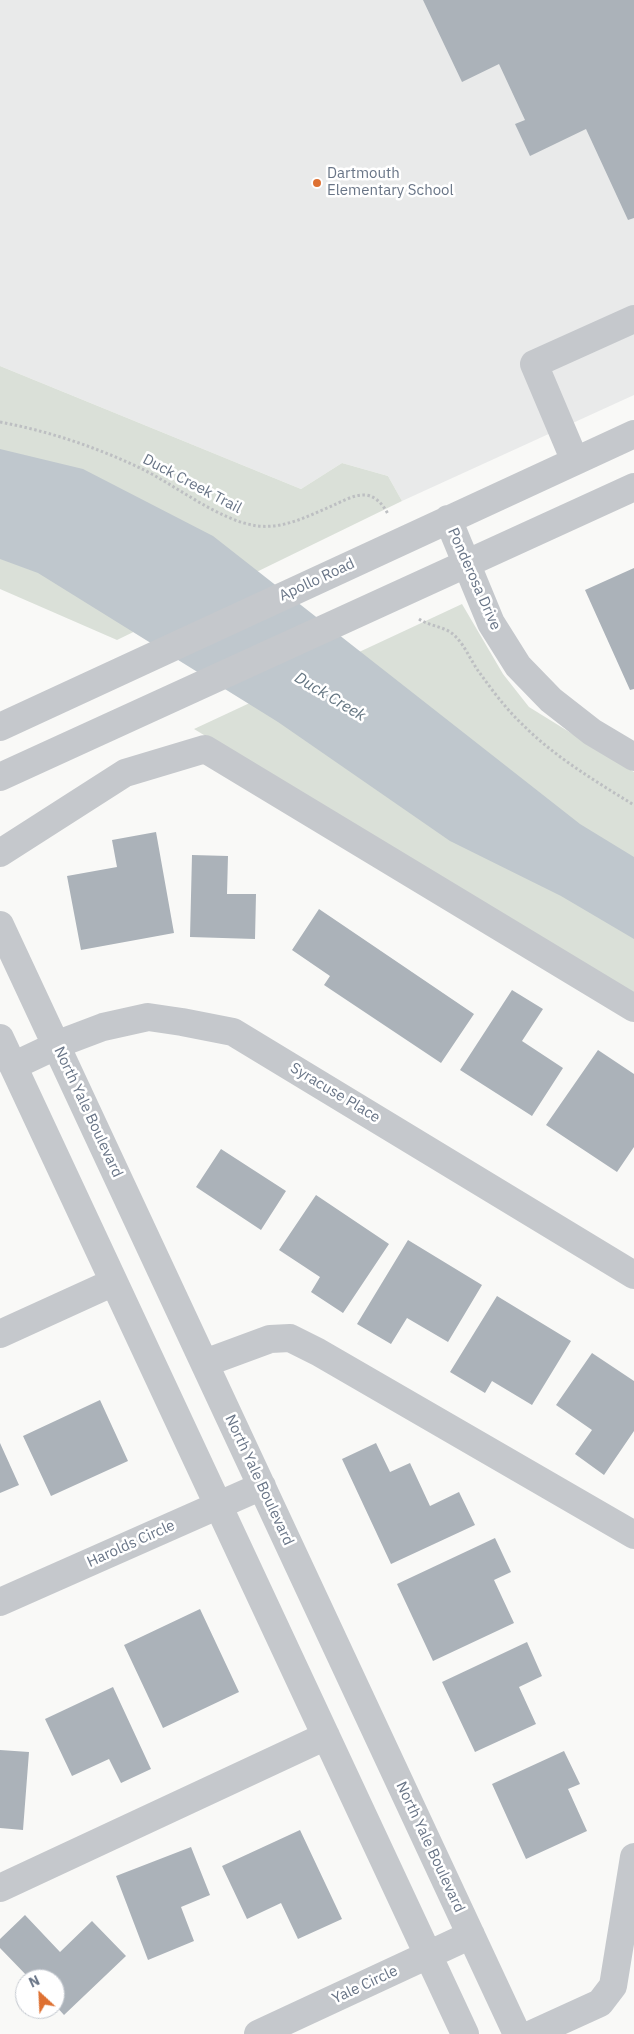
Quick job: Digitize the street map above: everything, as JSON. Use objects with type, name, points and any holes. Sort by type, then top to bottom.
[{"type":"street","points":[[575,461],[534,364],[634,320]]},
{"type":"street","name":"Apollo Road","points":[[0,727],[634,434]]},
{"type":"street","points":[[0,777],[634,487]]},
{"type":"street","name":"Ponderosa Drive","points":[[448,519],[492,623],[518,666],[551,700],[592,732],[634,757]]},
{"type":"street","points":[[0,853],[125,773],[205,749],[634,1008]]},
{"type":"street","name":"North Yale Boulevard","points":[[0,925],[517,2034]]},
{"type":"street","name":"Syracuse Place","points":[[13,1066],[104,1027],[148,1017],[233,1032],[634,1275]]},
{"type":"street","points":[[0,1038],[464,2034]]},
{"type":"street","points":[[0,1334],[114,1282]]},
{"type":"street","points":[[205,1363],[270,1339],[290,1338],[327,1357],[634,1535]]},
{"type":"street","name":"Harolds Circle","points":[[0,1602],[262,1486]]},
{"type":"street","points":[[0,1888],[326,1736]]},
{"type":"street","points":[[532,2034],[600,2002],[613,1986],[634,1857]]},
{"type":"street","name":"Yale Circle","points":[[258,2034],[471,1935]]},
{"type":"path","name":"Duck Creek Trail","points":[[0,422],[19,425],[94,448],[141,468],[223,516],[242,522],[260,526],[288,523],[297,521],[350,497],[366,495],[382,502],[392,522]]},
{"type":"shaded area","name":"Dartmouth Elementary School","points":[[0,0],[634,0],[634,395],[402,501],[388,476],[342,463],[301,489],[0,366]]},
{"type":"shaded area","points":[[0,366],[301,489],[342,463],[388,476],[402,501],[117,640],[0,589]]},
{"type":"shaded area","points":[[462,604],[503,674],[529,707],[634,772],[634,996],[194,729]]},
{"type":"water","name":"Duck Creek","points":[[0,449],[83,469],[213,536],[580,824],[634,857],[634,939],[561,896],[450,841],[278,722],[38,573],[0,559]]},
{"type":"building","points":[[423,0],[634,0],[634,218],[628,220],[586,129],[530,156],[515,124],[525,120],[499,64],[462,82]]},
{"type":"building","points":[[634,568],[634,689],[630,690],[585,590]]},
{"type":"building","points":[[156,832],[174,933],[81,950],[67,876],[117,867],[112,840]]},
{"type":"building","points":[[192,855],[228,856],[227,894],[256,894],[255,939],[190,937]]},
{"type":"building","points":[[319,909],[474,1014],[441,1063],[324,985],[330,976],[292,950]]},
{"type":"building","points":[[512,990],[543,1009],[522,1041],[563,1068],[532,1116],[460,1070]]},
{"type":"building","points":[[598,1050],[634,1074],[634,1147],[617,1172],[546,1125]]},
{"type":"building","points":[[221,1149],[286,1191],[261,1230],[196,1187]]},
{"type":"building","points":[[316,1195],[389,1244],[343,1313],[311,1292],[320,1277],[279,1250]]},
{"type":"building","points":[[408,1240],[482,1285],[448,1342],[407,1318],[391,1344],[357,1324]]},
{"type":"building","points":[[497,1296],[571,1341],[532,1405],[492,1381],[485,1393],[450,1372]]},
{"type":"building","points":[[592,1353],[634,1381],[634,1431],[604,1475],[575,1454],[592,1430],[556,1405]]},
{"type":"building","points":[[100,1400],[128,1461],[51,1496],[23,1436]]},
{"type":"building","points":[[0,1443],[19,1485],[0,1493]]},
{"type":"building","points":[[376,1443],[390,1472],[410,1463],[430,1506],[459,1492],[475,1525],[391,1564],[342,1459]]},
{"type":"building","points":[[495,1538],[511,1572],[494,1580],[514,1623],[433,1661],[397,1584]]},
{"type":"building","points":[[200,1609],[239,1692],[163,1728],[124,1645]]},
{"type":"building","points":[[527,1642],[542,1676],[519,1687],[536,1724],[475,1752],[442,1682]]},
{"type":"building","points":[[113,1687],[151,1769],[121,1783],[109,1759],[72,1776],[45,1719]]},
{"type":"building","points":[[0,1750],[29,1752],[23,1830],[0,1828]]},
{"type":"building","points":[[564,1751],[580,1784],[568,1789],[587,1831],[526,1859],[492,1784]]},
{"type":"building","points":[[300,1830],[342,1919],[298,1939],[281,1903],[247,1919],[222,1866]]},
{"type":"building","points":[[191,1847],[210,1895],[181,1907],[194,1941],[148,1960],[116,1876]]},
{"type":"building","points":[[25,1915],[60,1952],[92,1921],[126,1956],[65,2014],[65,1969],[20,1969],[0,1948],[0,1939]]},
{"type":"place","name":"Dartmouth Elementary School","points":[[317,183]]}]
